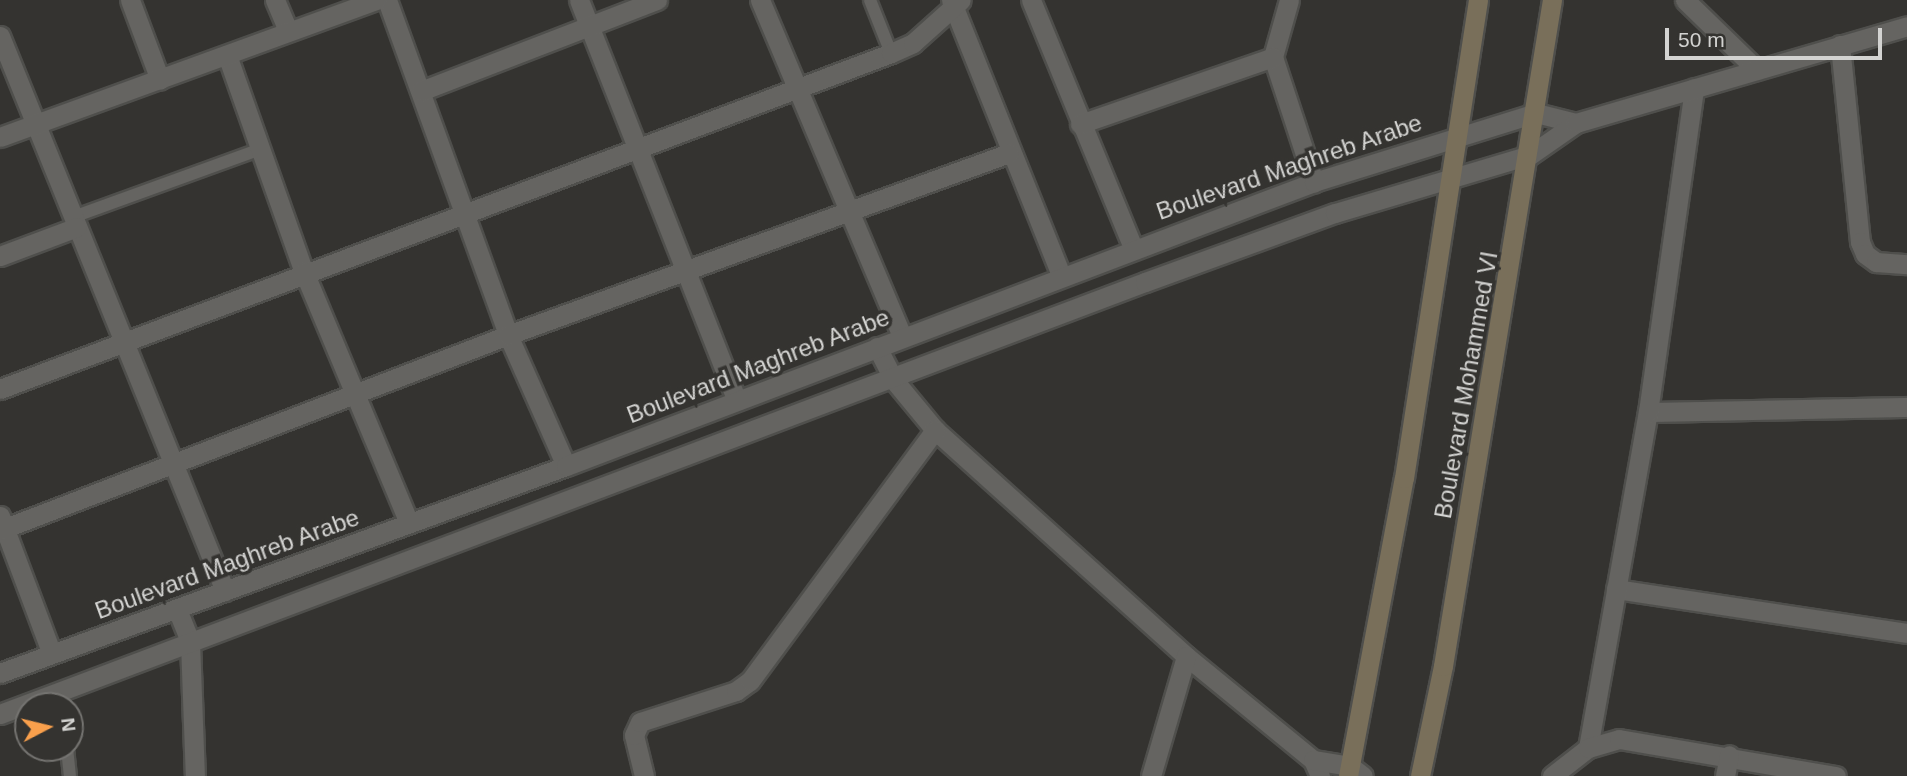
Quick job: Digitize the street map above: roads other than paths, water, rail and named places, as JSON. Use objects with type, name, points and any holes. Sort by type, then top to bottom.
[{"type":"main road","name":"Boulevard Mohammed VI","points":[[1354,773],[1454,178],[1478,0]]},
{"type":"main road","name":"Boulevard Mohammed VI","points":[[1420,776],[1530,155],[1552,0]]},
{"type":"street","points":[[130,0],[160,80]]},
{"type":"street","points":[[275,0],[288,32]]},
{"type":"street","points":[[0,136],[34,128],[376,0]]},
{"type":"street","points":[[387,0],[467,211],[508,335],[566,466]]},
{"type":"street","points":[[579,0],[683,274],[736,398]]},
{"type":"street","points":[[421,91],[657,0]]},
{"type":"street","points":[[760,0],[902,337]]},
{"type":"street","points":[[1031,0],[1133,248]]},
{"type":"street","points":[[1289,0],[1273,57],[1314,182]]},
{"type":"street","points":[[1685,0],[1756,70]]},
{"type":"street","points":[[0,389],[304,272],[635,151],[891,53],[930,30],[955,3],[1009,153],[1062,277]]},
{"type":"street","points":[[74,692],[190,642],[1335,213],[1530,155],[1576,123],[1907,26]]},
{"type":"street","points":[[0,36],[34,128],[225,591]]},
{"type":"street","points":[[1840,45],[1860,242],[1865,254],[1876,262],[1907,264]]},
{"type":"street","points":[[227,55],[258,150],[304,272],[353,396],[409,523]]},
{"type":"street","points":[[1080,124],[1273,57]]},
{"type":"street","points":[[1588,748],[1648,412],[1695,88]]},
{"type":"street","points":[[1536,113],[1576,123]]},
{"type":"street","name":"Boulevard Maghreb Arabe","points":[[0,673],[566,466],[736,398],[1314,182],[1461,134],[1536,113]]},
{"type":"street","points":[[52,654],[2,525],[173,467],[508,335],[683,274],[849,210],[1009,153]]},
{"type":"street","points":[[0,256],[75,222]]},
{"type":"street","points":[[877,346],[892,379],[935,430],[1186,656],[1317,768],[1354,773]]},
{"type":"street","points":[[1648,412],[1907,407]]},
{"type":"street","points":[[644,776],[634,735],[640,722],[736,691],[750,681],[935,430]]},
{"type":"street","points":[[1616,589],[1907,633]]},
{"type":"street","points":[[177,609],[190,642],[195,776]]},
{"type":"street","points":[[1151,776],[1186,656]]},
{"type":"street","points":[[1552,776],[1588,748],[1619,739],[1729,755],[1836,776]]},
{"type":"street","points":[[1725,776],[1729,755]]},
{"type":"lane","points":[[870,0],[891,53]]},
{"type":"lane","points":[[75,222],[258,150]]}]
